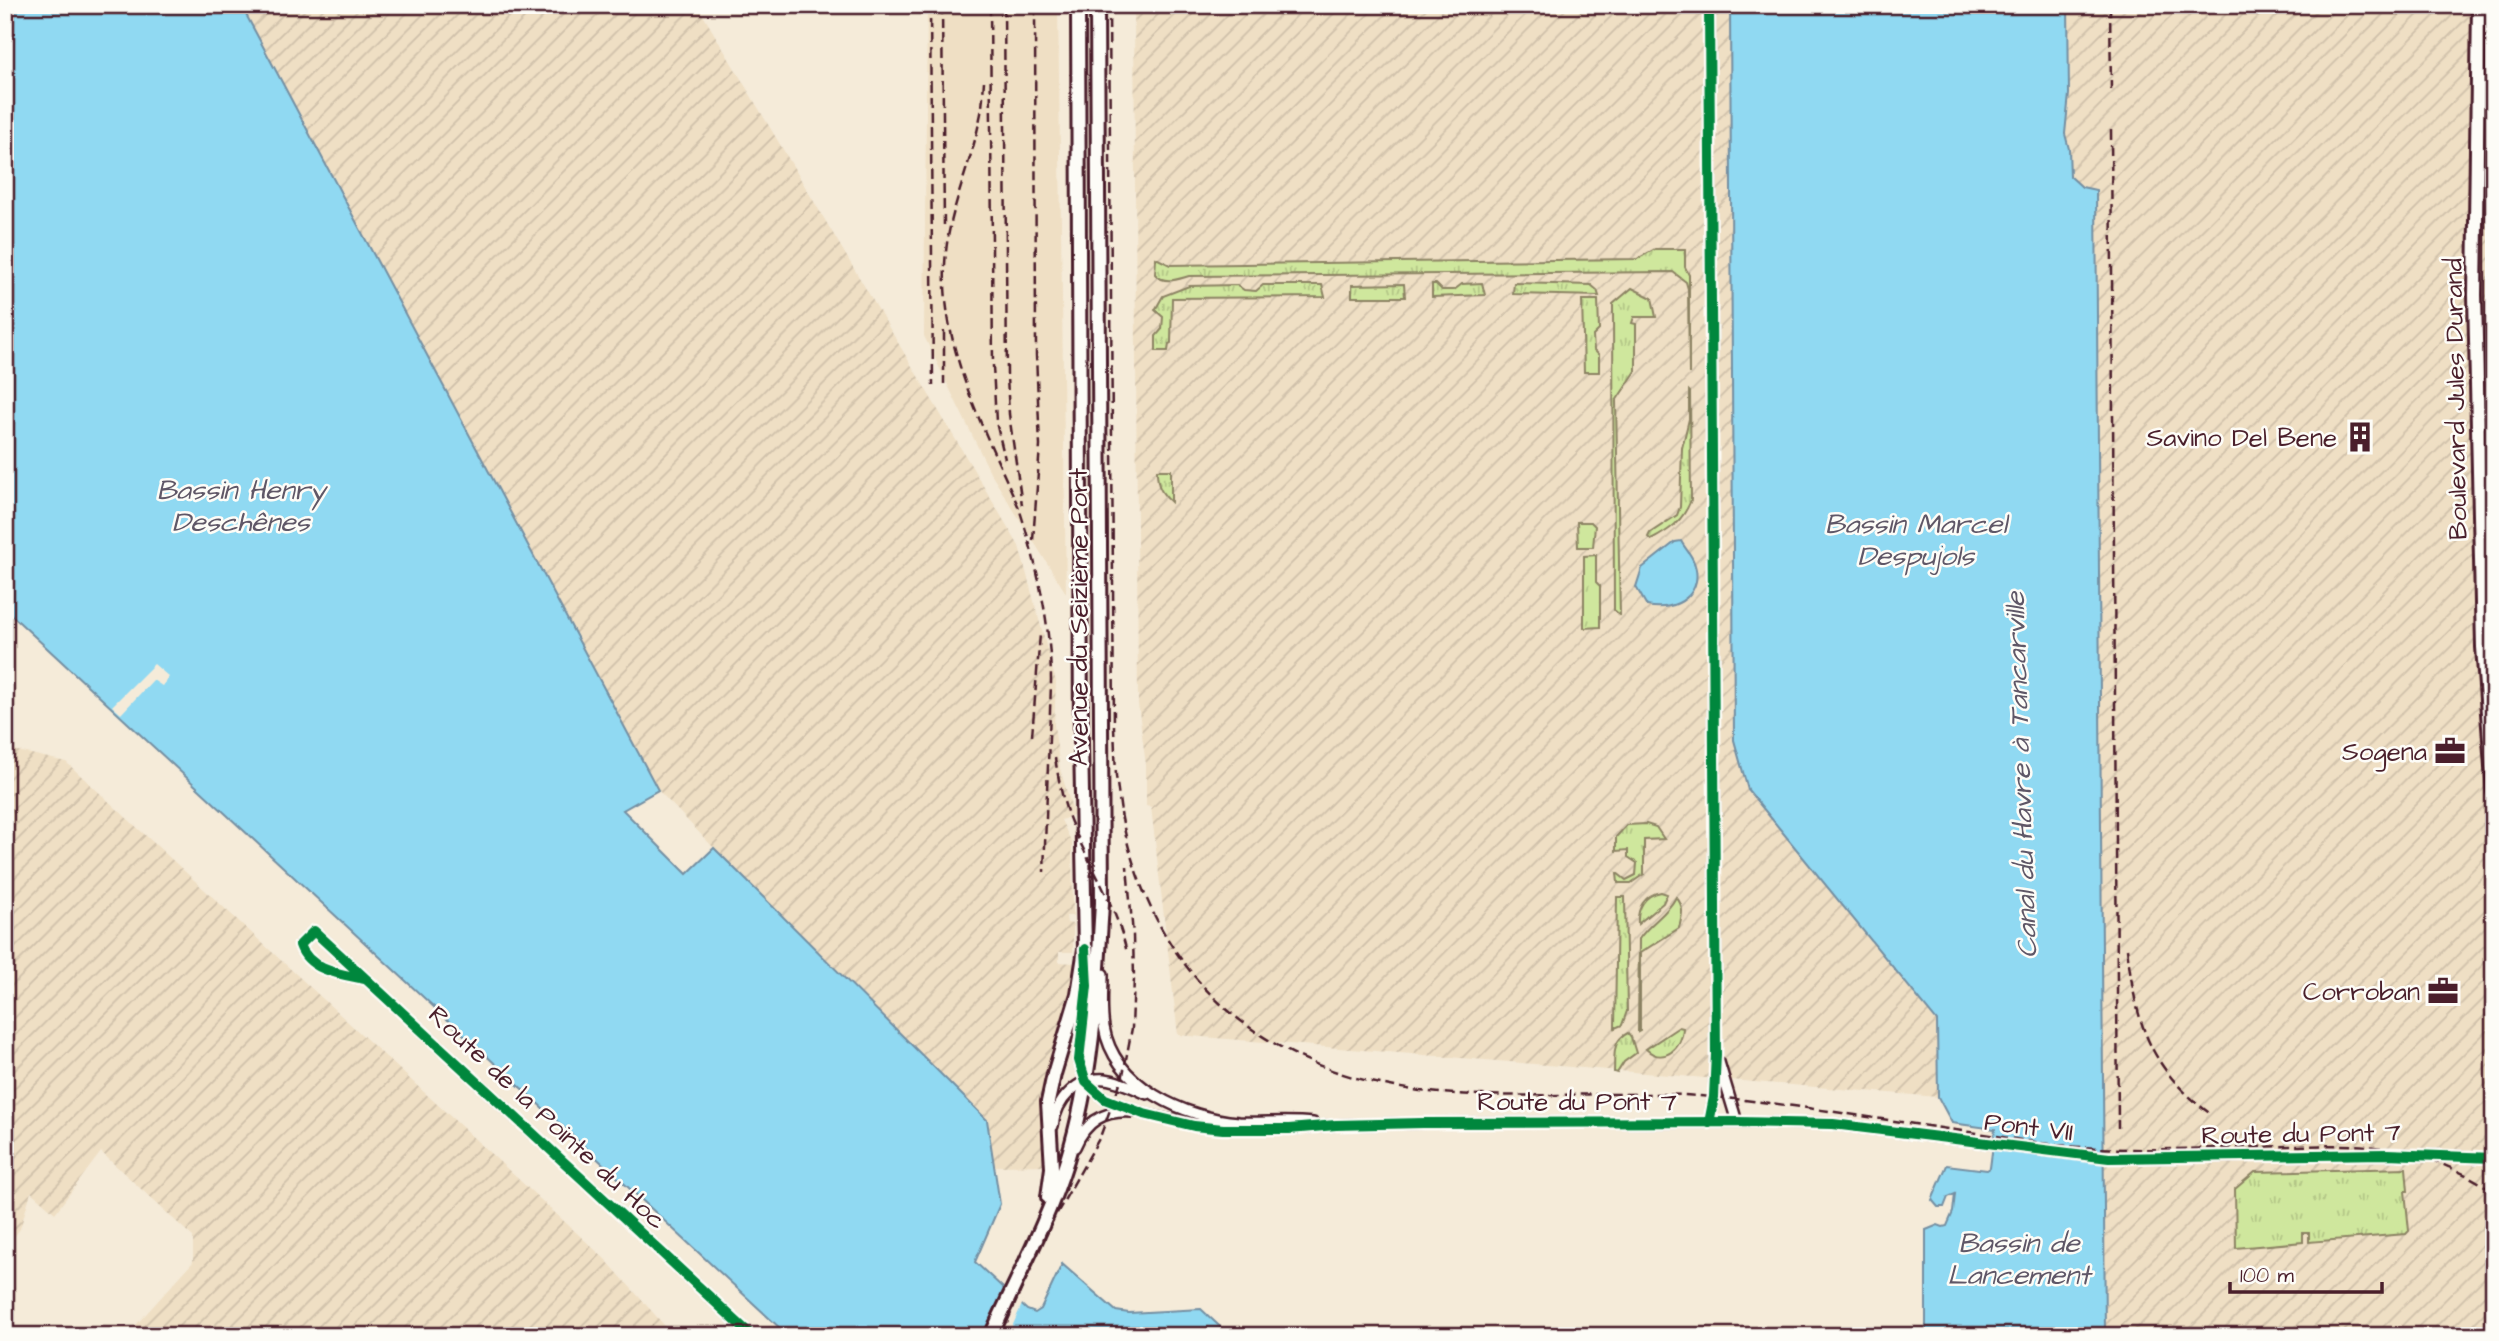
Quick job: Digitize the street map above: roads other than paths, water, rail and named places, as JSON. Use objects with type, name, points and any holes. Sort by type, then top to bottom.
[{"type":"main road","name":"Avenue du Seizième Port","points":[[1042,1221],[1052,1168],[1048,1114],[1050,1088],[1077,994],[1085,949],[1080,727],[1078,5]]},
{"type":"main road","name":"Avenue du Seizième Port","points":[[991,1336],[1055,1194],[1070,1148],[1086,1082],[1095,1020],[1102,903],[1097,5]]},
{"type":"main road","name":"Boulevard Jules Durand","points":[[2479,5],[2474,295],[2483,647],[2494,792]]},
{"type":"street","points":[[1709,5],[1716,1054],[1709,1123]]},
{"type":"street","points":[[1102,903],[1104,1027],[1113,1052],[1129,1074],[1165,1101]]},
{"type":"street","name":"Route de la Pointe du Hoc","points":[[365,979],[325,970],[304,956],[300,945],[314,931],[752,1336]]},
{"type":"street","points":[[1085,949],[1087,986],[1079,1060],[1086,1082],[1105,1099],[1144,1114],[1194,1126],[1289,1129],[1336,1125]]},
{"type":"street","points":[[1716,1054],[1737,1122]]},
{"type":"street","points":[[1052,1145],[1054,1117],[1059,1105],[1074,1088],[1097,1079],[1115,1081],[1214,1119],[1336,1125]]},
{"type":"street","points":[[1055,1194],[1076,1143],[1092,1121],[1110,1113],[1144,1114]]},
{"type":"street","name":"Route du Pont 7","points":[[1336,1125],[1737,1122],[1833,1124],[1942,1139]]},
{"type":"street","name":"Pont VII","points":[[1942,1139],[2109,1158]]},
{"type":"street","name":"Route du Pont 7","points":[[2109,1158],[2387,1154],[2494,1157]]},
{"type":"water","name":"Bassin Henry Deschênes","points":[[5,5],[241,5],[658,790],[623,810],[687,874],[714,848],[987,1120],[1000,1204],[975,1262],[1027,1310],[1035,1313],[1041,1309],[1062,1264],[1116,1311],[1129,1313],[1201,1309],[1230,1336],[870,1336],[856,1329],[782,1330],[5,609]]},
{"type":"water","name":"Bassin Marcel Despujols","points":[[1730,5],[2068,5],[2069,94],[2065,134],[2069,149],[2070,176],[2082,187],[2096,190],[2105,1336],[1926,1336],[1926,1230],[1938,1225],[1947,1226],[1953,1212],[1955,1194],[1948,1197],[1944,1207],[1938,1207],[1932,1200],[1947,1165],[1987,1170],[1990,1168],[1995,1129],[1952,1123],[1938,1097],[1937,1021],[1748,790],[1734,740]]},
{"type":"water","points":[[1681,541],[1692,557],[1696,571],[1693,590],[1678,603],[1669,606],[1647,606],[1636,587],[1642,568],[1675,542]]},
{"type":"railway","points":[[930,5],[933,386]]},
{"type":"railway","points":[[942,5],[944,226]]},
{"type":"railway","points":[[990,5],[993,366],[996,422],[1005,459]]},
{"type":"railway","points":[[1004,5],[1007,377],[1009,414],[1022,505]]},
{"type":"railway","points":[[1033,540],[1040,446],[1036,355],[1035,5]]},
{"type":"railway","points":[[1109,5],[1114,727],[1116,776],[1122,820]]},
{"type":"railway","points":[[2110,5],[2111,91]]},
{"type":"railway","points":[[984,81],[977,132],[950,227],[945,264],[946,300],[952,336],[974,407],[1019,508],[1032,551],[1046,617],[1051,684],[1044,872]]},
{"type":"railway","points":[[2111,130],[2118,1128]]},
{"type":"railway","points":[[944,331],[944,384]]},
{"type":"railway","points":[[1032,736],[1040,634]]},
{"type":"railway","points":[[1055,758],[1070,819],[1111,904],[1127,953]]},
{"type":"railway","points":[[1121,813],[1137,873],[1160,926],[1191,972],[1229,1011],[1273,1043],[1324,1067],[1380,1084],[1475,1095],[1645,1094],[1747,1100],[2081,1147],[2159,1149],[2367,1146],[2434,1161],[2494,1192]]},
{"type":"railway","points":[[1001,1336],[1047,1231],[1100,1137],[1123,1075],[1132,1028],[1134,978],[1127,866]]},
{"type":"railway","points":[[2127,948],[2135,999],[2149,1042],[2173,1079],[2212,1115]]},
{"type":"place","name":"Savino Del Bene","points":[[2360,437]]},
{"type":"place","name":"Sogena","points":[[2450,751]]},
{"type":"place","name":"Corroban","points":[[2443,991]]},
{"type":"water label","name":"Canal du Havre à Tancarville","points":[[2020,775]]},
{"type":"water label","name":"Bassin de Lancement","points":[[2019,1258]]}]
